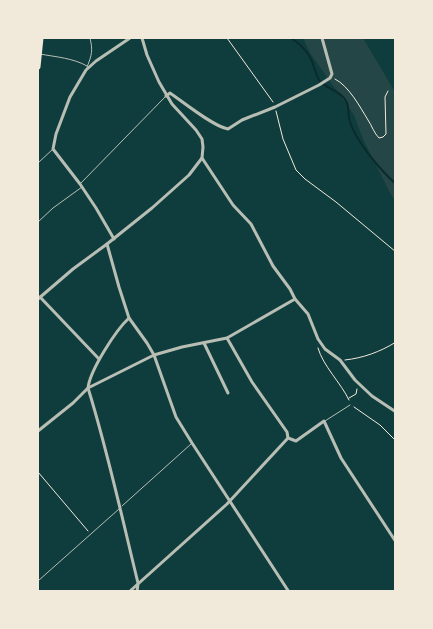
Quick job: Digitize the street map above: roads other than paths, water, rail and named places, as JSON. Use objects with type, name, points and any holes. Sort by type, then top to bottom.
[{"type":"highway","points":[[38,67],[42,38]]},
{"type":"street","points":[[114,239],[81,185],[53,148],[56,134],[70,98],[87,68],[130,38]]},
{"type":"street","points":[[99,359],[39,298],[73,269],[152,208],[189,175],[202,158],[204,147],[202,139],[196,130],[172,104],[158,82],[142,38]]},
{"type":"street","points":[[166,96],[170,93],[204,117],[228,129],[242,120],[275,107],[328,79],[332,74],[322,38]]},
{"type":"street","points":[[202,158],[233,205],[251,224],[273,266],[295,299],[308,314],[325,349],[340,360],[355,380],[372,396],[396,412]]},
{"type":"street","points":[[107,244],[129,318],[154,355],[176,417],[289,592]]},
{"type":"street","points":[[38,431],[73,403],[88,388],[154,355],[227,338],[295,299]]},
{"type":"street","points":[[129,318],[99,359],[88,382],[88,388],[120,508],[138,583],[138,590],[142,592]]},
{"type":"street","points":[[227,338],[252,382],[287,432],[288,438]]},
{"type":"street","points":[[204,344],[228,393]]},
{"type":"street","points":[[288,438],[296,441],[324,421],[342,458],[396,542]]},
{"type":"street","points":[[128,592],[227,504],[288,438]]},
{"type":"lane","points":[[40,53],[81,62],[87,68],[92,55],[90,38]]},
{"type":"lane","points":[[38,222],[81,185],[166,96]]},
{"type":"lane","points":[[38,163],[53,148]]},
{"type":"lane","points":[[324,421],[350,405]]},
{"type":"lane","points":[[38,581],[192,444]]},
{"type":"waterway","points":[[291,38],[308,54],[320,81],[345,99],[348,105],[350,122],[357,138],[376,163],[396,184]]}]
